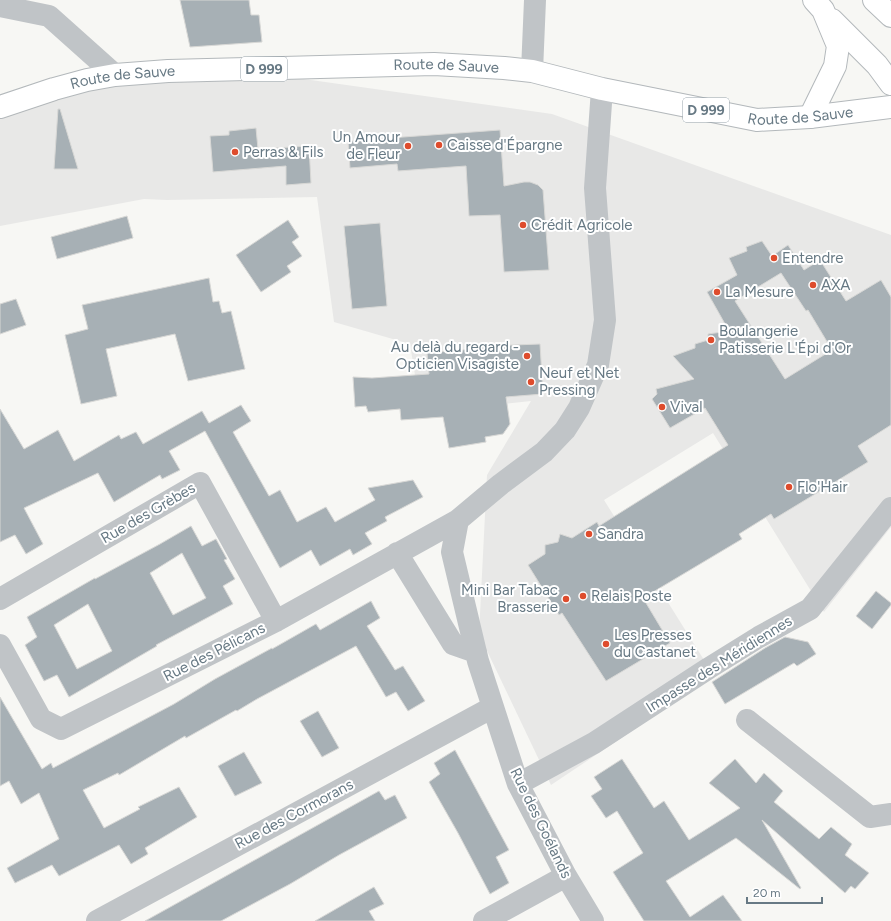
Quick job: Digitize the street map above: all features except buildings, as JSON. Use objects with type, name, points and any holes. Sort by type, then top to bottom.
[{"type":"main road","points":[[874,0],[891,16]]},
{"type":"main road","points":[[819,5],[884,66],[891,84]]},
{"type":"main road","points":[[810,117],[836,66],[838,46],[819,5]]},
{"type":"main road","name":"Route de Sauve","points":[[0,107],[61,87],[115,75],[168,71],[434,64],[504,68],[532,72],[602,89],[757,120],[810,117],[891,107]]},
{"type":"street","points":[[532,72],[535,0]]},
{"type":"street","points":[[0,6],[49,16],[115,75]]},
{"type":"street","points":[[458,520],[501,484],[544,452],[565,430],[579,408],[598,365],[605,320],[595,188],[602,89]]},
{"type":"street","name":"Rue des Grèbes","points":[[0,598],[200,482],[276,621]]},
{"type":"street","name":"Impasse des Méridiennes","points":[[518,784],[594,743],[709,668],[810,608],[891,508]]},
{"type":"street","name":"Rue des Pélicans","points":[[0,645],[41,719],[61,728],[276,621],[458,520]]},
{"type":"street","name":"Rue des Goélands","points":[[458,520],[452,552],[476,652],[492,707],[518,784],[566,876],[592,921]]},
{"type":"street","points":[[397,553],[453,644],[476,652]]},
{"type":"street","name":"Rue des Cormorans","points":[[96,921],[492,707]]},
{"type":"street","points":[[748,720],[870,817],[891,814]]},
{"type":"street","points":[[484,921],[566,876]]},
{"type":"shaded area","points":[[169,60],[552,114],[891,235],[891,527],[824,612],[713,433],[604,500],[714,676],[551,785],[479,634],[487,475],[531,401],[421,413],[410,344],[334,322],[317,197],[167,200],[144,199],[0,226],[0,117]]},
{"type":"place","name":"Caisse d'Épargne","points":[[439,145]]},
{"type":"place","name":"Un Amour de Fleur","points":[[408,146]]},
{"type":"place","name":"Perras & Fils","points":[[235,152]]},
{"type":"place","name":"Crédit Agricole","points":[[523,225]]},
{"type":"place","name":"Entendre","points":[[774,258]]},
{"type":"place","name":"AXA","points":[[813,285]]},
{"type":"place","name":"La Mesure","points":[[717,292]]},
{"type":"place","name":"Boulangerie Patisserie L'Épi d'Or","points":[[711,340]]},
{"type":"place","name":"Au delà du regard - Opticien Visagiste","points":[[527,356]]},
{"type":"place","name":"Neuf et Net Pressing","points":[[531,382]]},
{"type":"place","name":"Vival","points":[[662,407]]},
{"type":"place","name":"Flo'Hair","points":[[789,487]]},
{"type":"place","name":"Sandra","points":[[589,534]]},
{"type":"place","name":"Relais Poste","points":[[583,596]]},
{"type":"place","name":"Mini Bar Tabac Brasserie","points":[[566,599]]},
{"type":"place","name":"Les Presses du Castanet","points":[[606,644]]}]
